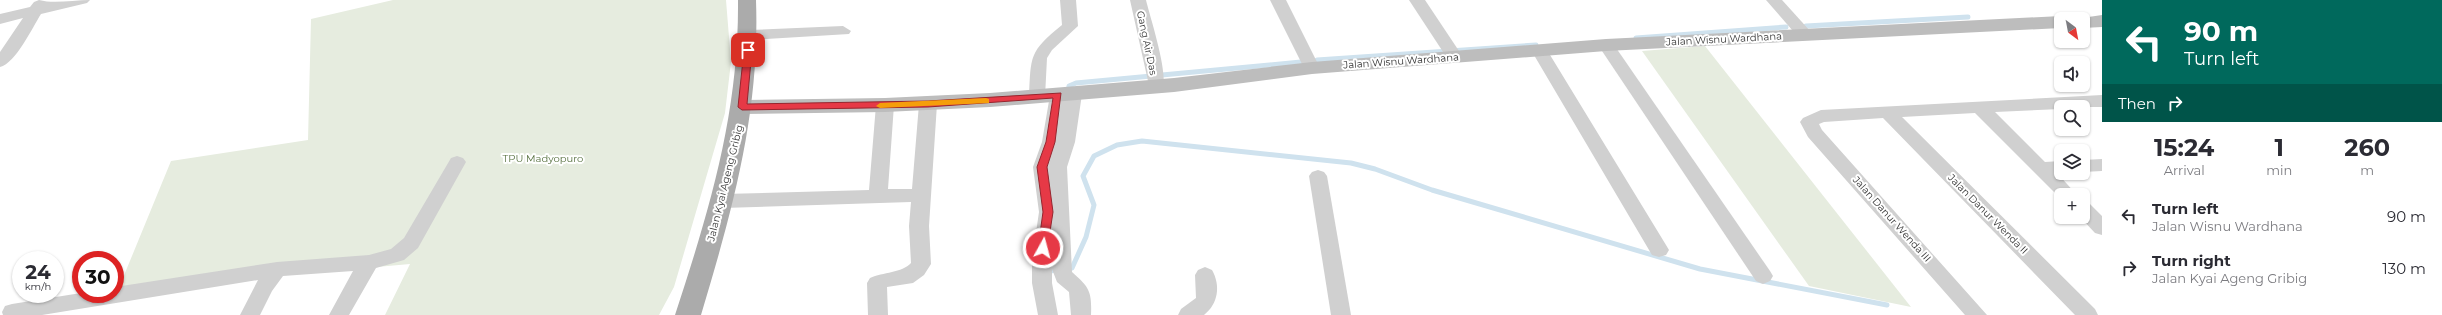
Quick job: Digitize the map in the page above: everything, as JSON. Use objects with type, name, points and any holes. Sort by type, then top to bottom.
[{"type":"main road","name":"Jalan Kyai Ageng Gribig","points":[[688,315],[723,201],[740,129],[750,35],[747,0]]},
{"type":"street","points":[[0,19],[38,5],[82,0]]},
{"type":"street","points":[[1037,97],[1039,58],[1045,47],[1070,26],[1068,0]]},
{"type":"street","name":"Gang Air Das","points":[[1138,0],[1156,79]]},
{"type":"street","points":[[1278,0],[1312,68]]},
{"type":"street","points":[[1417,0],[1452,52]]},
{"type":"street","points":[[1774,0],[1805,35]]},
{"type":"street","points":[[0,62],[38,5]]},
{"type":"street","name":"Jalan Wisnu Wardhana","points":[[742,107],[928,104],[1066,95],[1156,79],[1312,68],[1452,52],[1539,50],[1606,45],[2054,22]]},
{"type":"street","points":[[750,35],[843,31]]},
{"type":"street","points":[[1606,45],[1763,276]]},
{"type":"street","points":[[1539,50],[1659,250]]},
{"type":"street","points":[[1048,315],[1056,277],[1062,225],[1058,167],[1058,142],[1066,95]]},
{"type":"street","points":[[1888,113],[1981,109],[2102,101]]},
{"type":"street","points":[[878,315],[877,284],[886,279],[906,278],[917,270],[921,264],[919,226],[928,104]]},
{"type":"street","points":[[878,196],[885,105]]},
{"type":"street","points":[[1981,109],[2061,188]]},
{"type":"street","name":"Jalan Danur Wenda III","points":[[1888,113],[1821,116],[1809,122],[1814,132],[1977,315]]},
{"type":"street","name":"Jalan Danur Wenda II","points":[[1888,113],[2088,315]]},
{"type":"street","points":[[1058,142],[1042,167],[1048,212],[1042,260],[1056,277],[1074,284],[1079,291],[1081,315]]},
{"type":"street","points":[[7,313],[84,307],[278,269],[369,262],[393,257],[411,243],[457,162]]},
{"type":"street","points":[[2090,166],[2102,165]]},
{"type":"street","points":[[2040,168],[2054,167]]},
{"type":"street","points":[[1318,176],[1341,315]]},
{"type":"street","points":[[723,201],[922,195]]},
{"type":"street","points":[[2090,217],[2102,228]]},
{"type":"street","points":[[339,315],[347,297],[369,262]]},
{"type":"street","points":[[250,315],[264,287],[278,269]]},
{"type":"street","points":[[1188,315],[1204,304],[1209,294],[1205,275]]},
{"type":"green space","name":"TPU Madyopuro","points":[[393,0],[726,0],[731,62],[725,113],[674,287],[659,315],[385,315],[410,264],[124,289],[124,275],[171,161],[308,140],[311,19]]},
{"type":"green space","points":[[1705,46],[1911,307],[1809,286],[1642,51]]},
{"type":"waterway","points":[[1806,26],[1968,17]]},
{"type":"waterway","points":[[1636,38],[1786,27]]},
{"type":"waterway","points":[[1317,60],[1536,45]]},
{"type":"waterway","points":[[1068,93],[1069,86],[1076,83],[1301,62]]},
{"type":"waterway","points":[[1050,271],[1072,268],[1086,237],[1094,205],[1083,176],[1094,156],[1117,145],[1142,141],[1351,163],[1375,169],[1432,190],[1700,269],[1887,305]]},
{"type":"slow traffic","points":[[880,106],[986,101]]},
{"type":"route","points":[[748,50],[742,107],[834,107],[928,104],[1058,95],[1054,111],[1051,142],[1042,167],[1048,212],[1043,248]]}]
